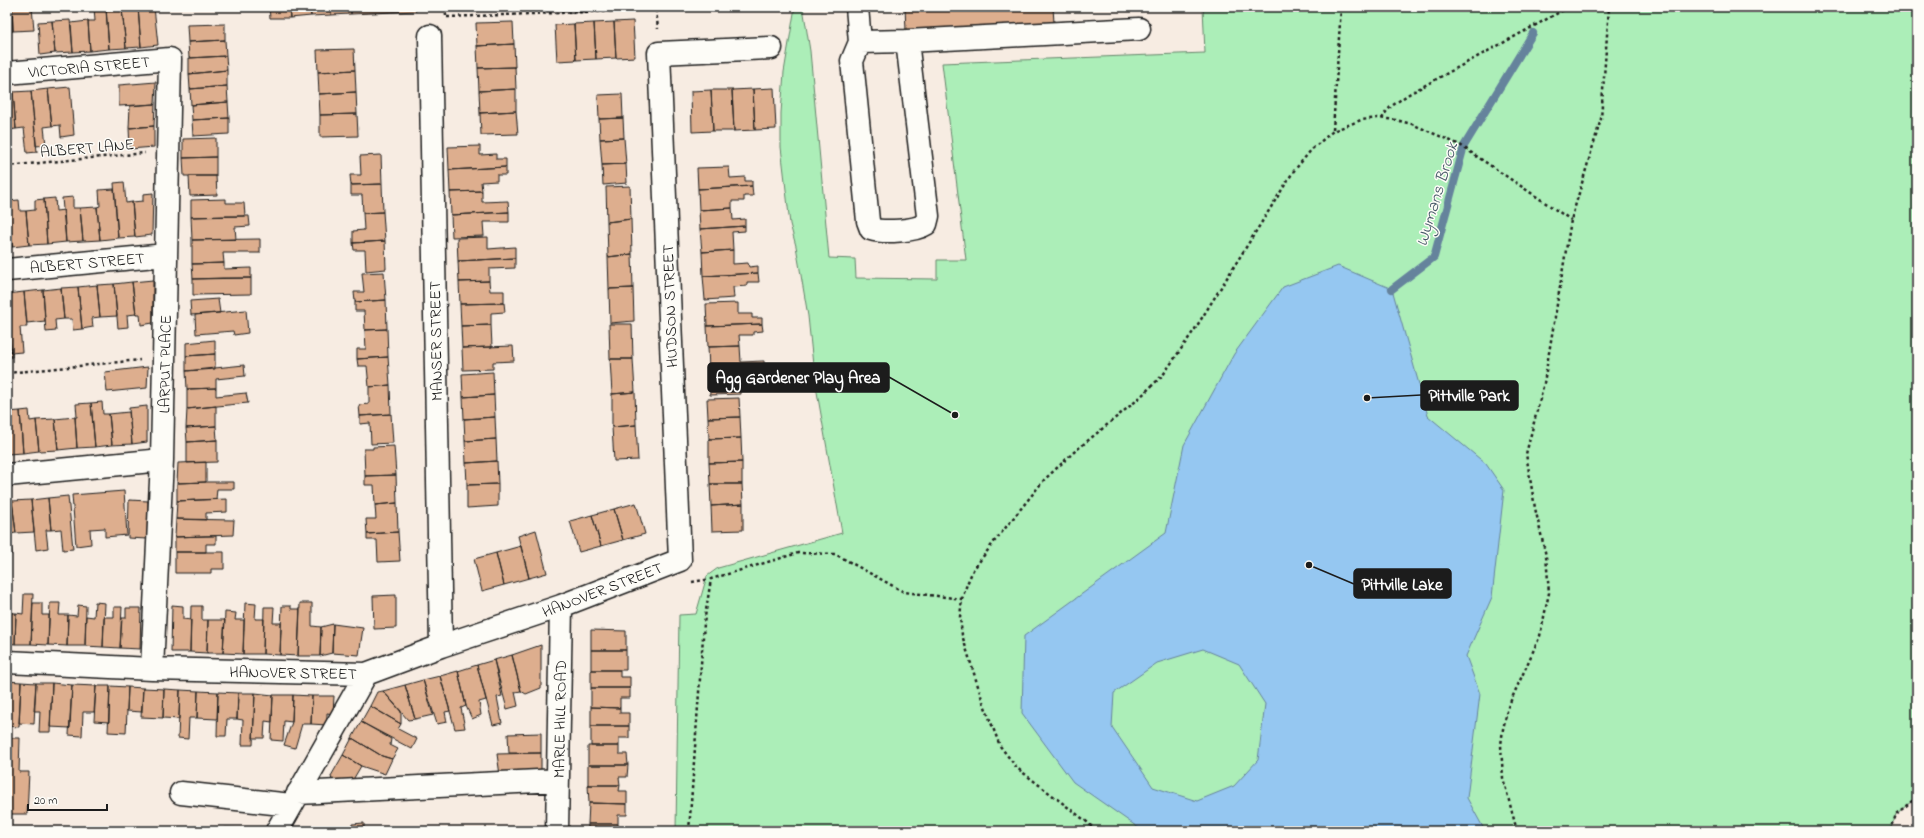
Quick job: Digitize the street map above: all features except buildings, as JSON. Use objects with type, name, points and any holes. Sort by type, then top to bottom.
[{"type":"street","points":[[857,7],[860,42],[852,61],[868,222],[871,229],[878,231],[919,228],[926,224],[928,216],[907,40]]},
{"type":"street","points":[[860,42],[1139,29]]},
{"type":"street","name":"MANSER STREET","points":[[430,36],[441,646]]},
{"type":"street","points":[[659,53],[771,48]]},
{"type":"street","name":"HUDSON STREET","points":[[659,53],[680,560]]},
{"type":"street","name":"VICTORIA STREET","points":[[7,73],[170,59]]},
{"type":"street","name":"LARPUT PLACE","points":[[152,669],[162,460],[170,59]]},
{"type":"street","name":"ALBERT STREET","points":[[7,270],[166,255]]},
{"type":"street","points":[[7,475],[162,460]]},
{"type":"street","name":"HANOVER STREET","points":[[7,662],[152,669],[366,674],[441,646],[561,606],[680,560]]},
{"type":"street","name":"MARLE HILL ROAD","points":[[557,831],[561,606]]},
{"type":"street","points":[[277,831],[366,674]]},
{"type":"street","points":[[181,793],[295,799],[558,780]]},
{"type":"path","points":[[1333,131],[1340,7]]},
{"type":"path","points":[[1382,118],[1390,107],[1409,94],[1569,7]]},
{"type":"path","points":[[1517,831],[1503,778],[1501,745],[1503,729],[1508,707],[1540,636],[1549,593],[1546,556],[1535,508],[1526,454],[1544,383],[1571,220],[1601,119],[1609,7]]},
{"type":"path","points":[[446,17],[642,8],[656,9],[659,53]]},
{"type":"path","points":[[1096,831],[1087,822],[1017,768],[1000,746],[982,699],[962,635],[960,617],[962,598],[973,570],[1044,480],[1074,452],[1136,402],[1163,375],[1196,329],[1293,172],[1312,149],[1333,131],[1362,120],[1382,118],[1412,124],[1460,145],[1571,220]]},
{"type":"path","name":"ALBERT LANE","points":[[7,166],[169,151]]},
{"type":"path","points":[[7,373],[164,358]]},
{"type":"path","points":[[680,560],[679,585],[711,579],[798,552],[835,554],[904,592],[962,598]]},
{"type":"path","points":[[689,831],[704,623],[711,579]]},
{"type":"path","points":[[1891,831],[1896,814],[1917,797]]},
{"type":"green space","points":[[452,7],[490,7],[452,11]]},
{"type":"green space","points":[[795,7],[803,7],[810,51],[829,258],[855,259],[856,278],[937,279],[937,260],[966,260],[942,63],[1205,53],[1203,7],[1917,7],[1917,797],[1896,814],[1891,831],[676,831],[679,615],[696,614],[707,576],[718,568],[842,533],[814,375],[808,316],[796,246],[790,224],[781,147],[781,113],[784,72]]},
{"type":"water","points":[[1338,266],[1392,289],[1428,416],[1486,464],[1504,490],[1492,597],[1466,656],[1480,694],[1467,798],[1485,831],[1143,831],[1073,782],[1022,713],[1024,636],[1166,533],[1184,445],[1234,354],[1283,287]],"holes":[[[1203,649],[1239,664],[1265,704],[1258,760],[1234,786],[1197,801],[1153,787],[1112,727],[1114,693],[1157,663]]]},
{"type":"waterway","name":"Wymans Brook","points":[[1392,289],[1434,257],[1464,146],[1533,33]]},
{"type":"place","name":"Pittville Park","points":[[1367,398]]},
{"type":"place","name":"Agg Gardener Play Area","points":[[955,415]]},
{"type":"place","name":"Pittville Lake","points":[[1309,565]]}]
